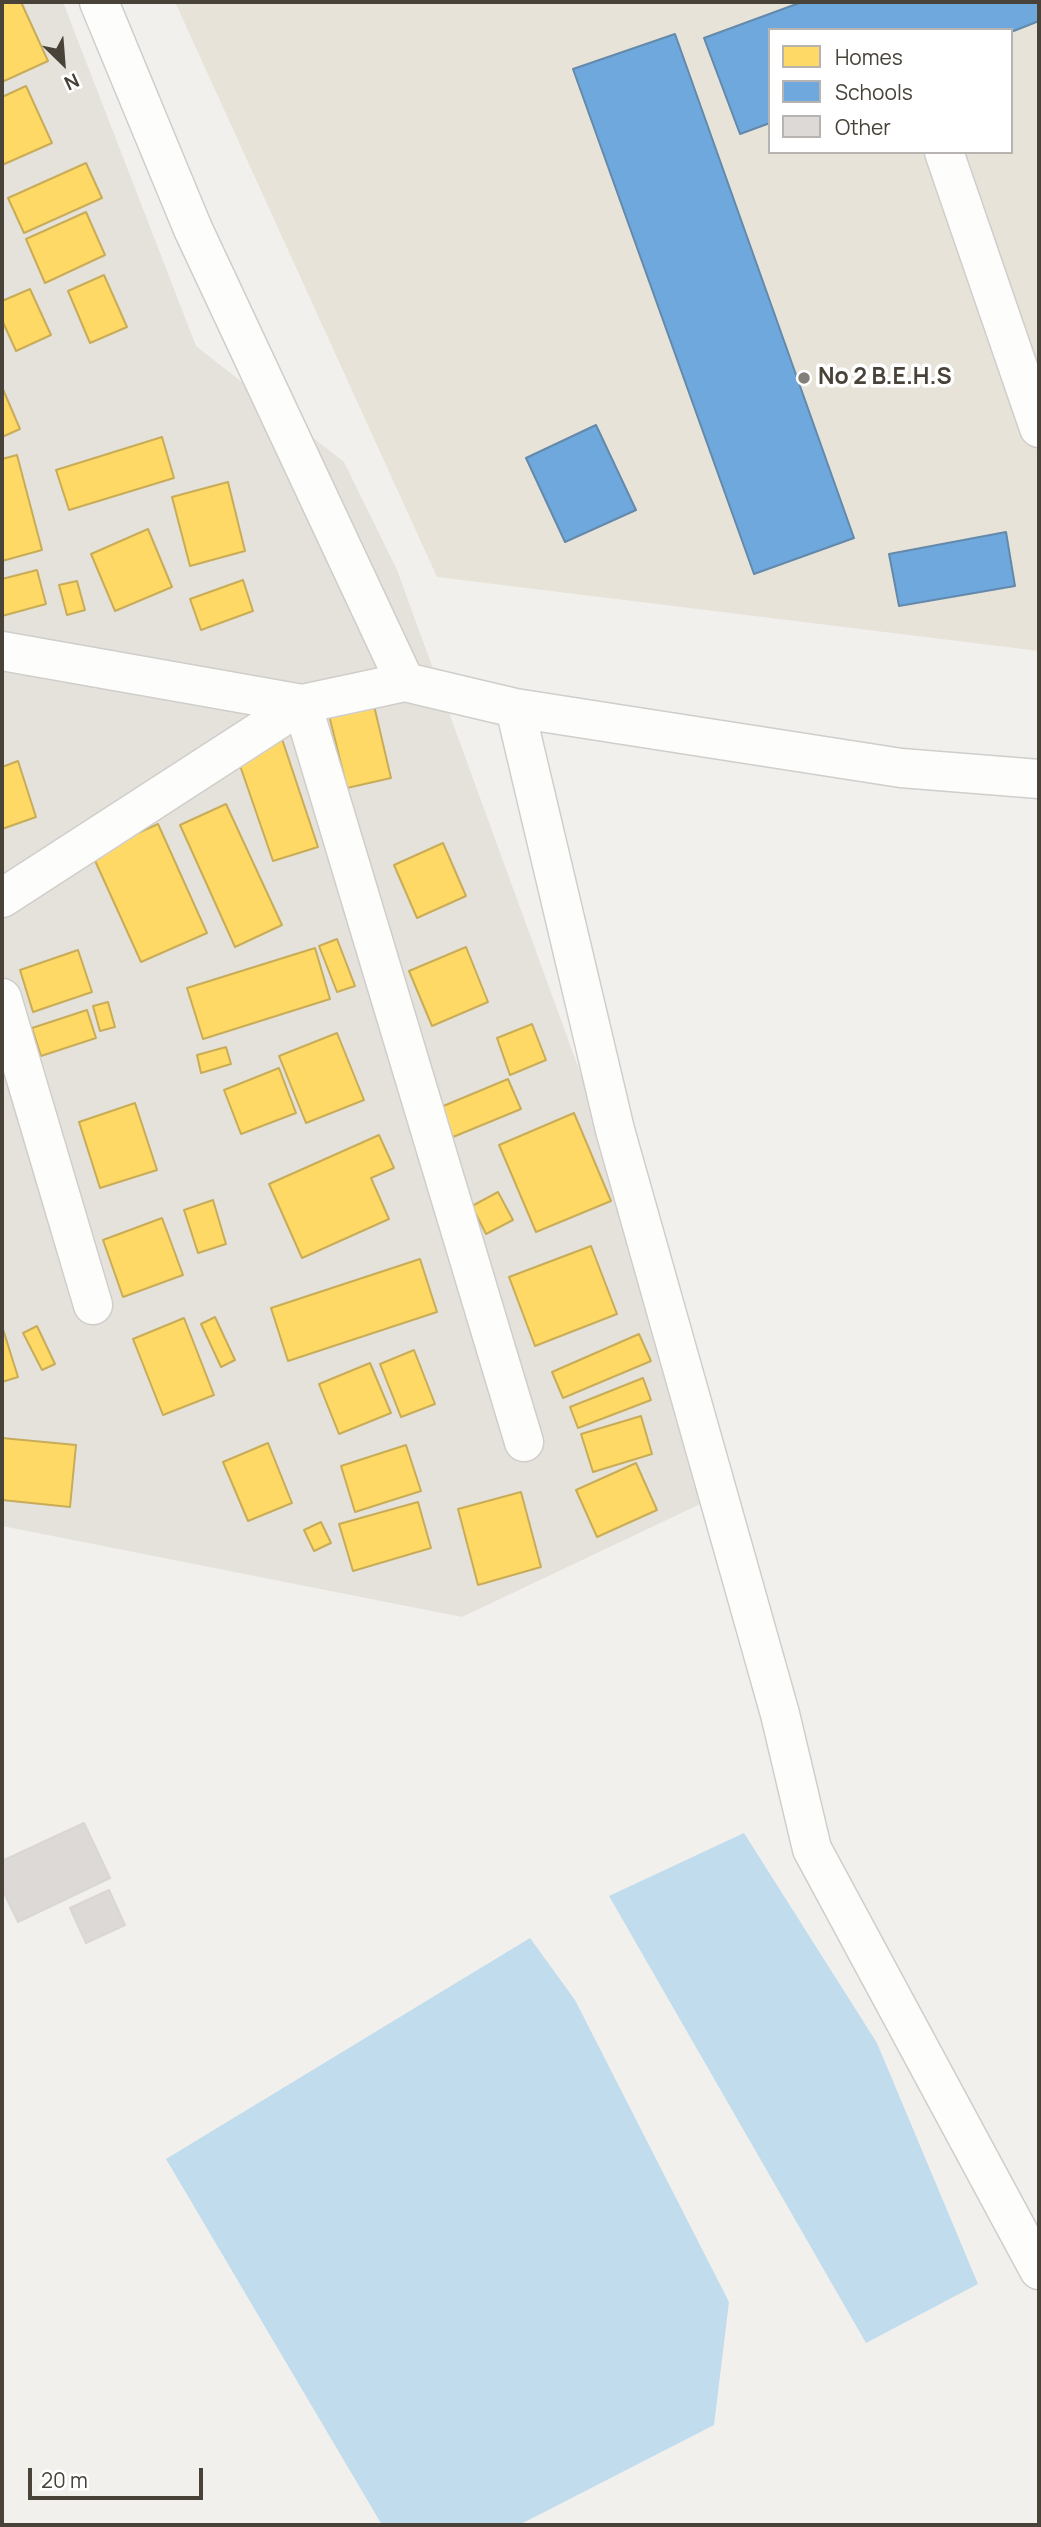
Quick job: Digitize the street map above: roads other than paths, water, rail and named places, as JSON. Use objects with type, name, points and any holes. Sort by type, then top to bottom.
[{"type":"street","points":[[99,2],[193,229],[405,682]]},
{"type":"street","points":[[945,154],[1039,428]]},
{"type":"street","points":[[2,651],[302,704]]},
{"type":"street","points":[[2,898],[302,704],[405,682],[515,708],[901,768],[1039,779]]},
{"type":"street","points":[[302,704],[524,1443]]},
{"type":"street","points":[[515,708],[615,1130],[758,1635],[813,1849],[1039,2270]]},
{"type":"street","points":[[2,998],[93,1305]]},
{"type":"water","points":[[744,1833],[877,2043],[978,2284],[866,2343],[609,1896]]},
{"type":"water","points":[[530,1938],[575,2000],[729,2302],[714,2425],[519,2525],[382,2525],[166,2159]]},
{"type":"place","name":"No 2 B.E.H.S","points":[[804,378]]}]
